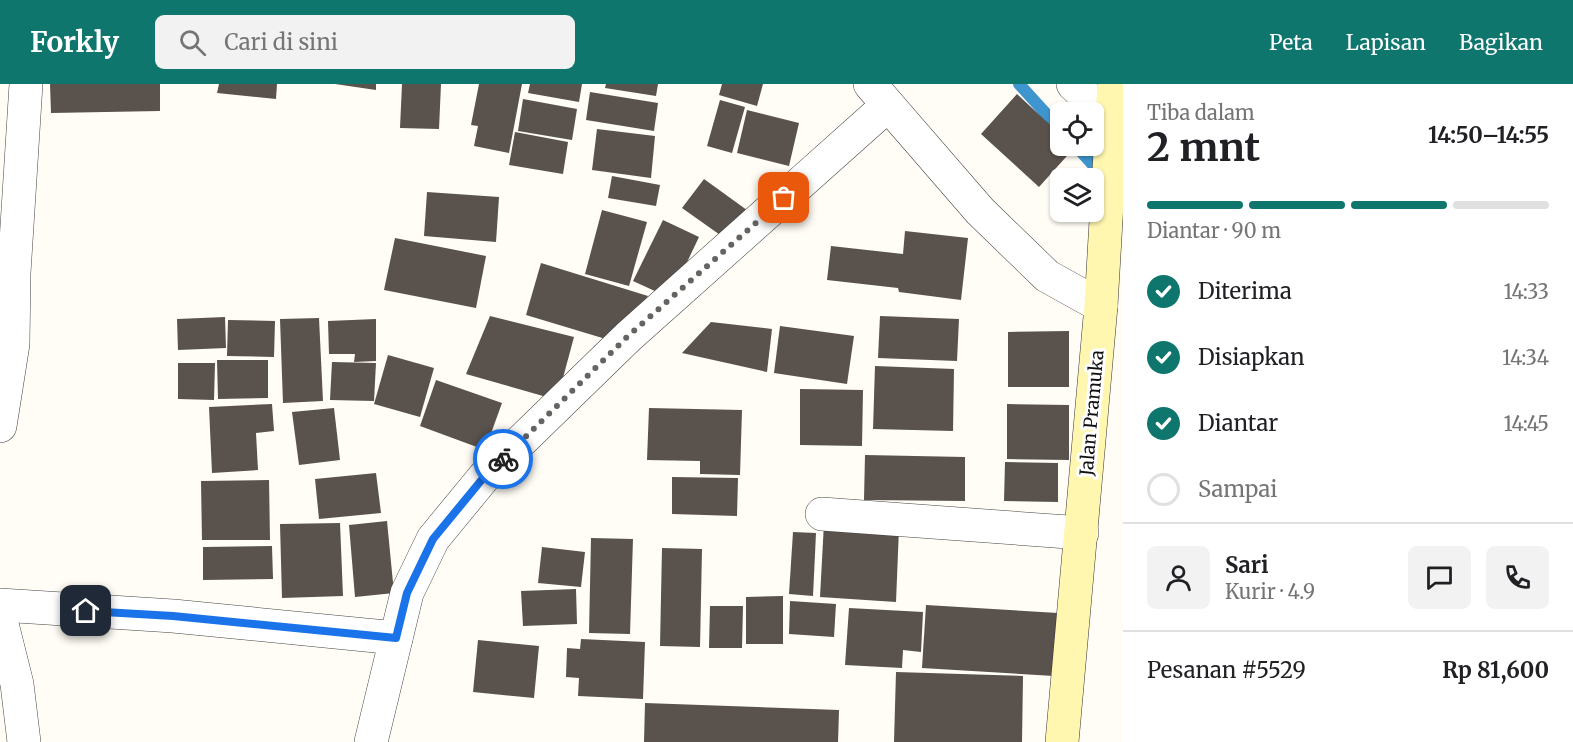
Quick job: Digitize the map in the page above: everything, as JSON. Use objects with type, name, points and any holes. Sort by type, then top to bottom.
[{"type":"main road","name":"Jalan Pramuka","points":[[1062,742],[1117,126],[1114,84]]},
{"type":"street","points":[[1,414],[13,344],[14,273],[26,84]]},
{"type":"street","points":[[1073,84],[1117,126]]},
{"type":"street","points":[[371,742],[407,593],[433,539],[484,477],[627,337],[884,101],[980,211],[1047,276],[1101,306]]},
{"type":"street","points":[[822,514],[1082,533]]},
{"type":"street","points":[[0,605],[173,616],[396,638]]},
{"type":"street","points":[[0,616],[17,684],[24,742]]},
{"type":"building","points":[[50,84],[160,84],[160,111],[51,113]]},
{"type":"building","points":[[219,84],[277,84],[276,99],[217,93]]},
{"type":"building","points":[[335,84],[376,84],[376,90]]},
{"type":"building","points":[[402,84],[441,84],[439,129],[400,128]]},
{"type":"building","points":[[479,84],[522,84],[509,153],[474,146],[478,126],[471,125]]},
{"type":"building","points":[[530,84],[582,84],[579,102],[528,93]]},
{"type":"building","points":[[606,84],[658,84],[656,96],[605,88]]},
{"type":"building","points":[[722,84],[763,84],[757,106],[719,95]]},
{"type":"building","points":[[590,92],[658,103],[654,131],[586,120]]},
{"type":"building","points":[[1017,94],[1050,125],[1050,156],[1067,156],[1056,168],[1050,168],[1050,175],[1039,187],[981,134]]},
{"type":"building","points":[[523,99],[577,109],[572,140],[518,131]]},
{"type":"building","points":[[720,100],[745,107],[732,153],[707,146]]},
{"type":"building","points":[[747,110],[799,123],[789,166],[737,153]]},
{"type":"building","points":[[597,129],[655,136],[651,178],[592,170]]},
{"type":"building","points":[[515,132],[568,142],[563,174],[509,165]]},
{"type":"building","points":[[612,176],[660,185],[656,206],[608,198]]},
{"type":"building","points":[[704,179],[751,213],[730,242],[682,208]]},
{"type":"building","points":[[427,192],[499,197],[496,242],[424,236]]},
{"type":"building","points":[[602,210],[647,222],[629,286],[585,274]]},
{"type":"building","points":[[663,220],[699,237],[670,298],[633,281]]},
{"type":"building","points":[[905,231],[968,238],[961,300],[899,292],[898,288],[827,280],[831,246],[903,254]]},
{"type":"building","points":[[395,238],[486,256],[476,308],[384,290]]},
{"type":"building","points":[[541,263],[648,296],[619,343],[526,315]]},
{"type":"building","points":[[490,316],[574,337],[557,400],[466,374]]},
{"type":"building","points":[[880,316],[959,319],[957,361],[878,358]]},
{"type":"building","points":[[225,317],[226,348],[178,350],[177,319]]},
{"type":"building","points":[[319,318],[323,401],[283,403],[280,319]]},
{"type":"building","points":[[376,319],[376,361],[354,362],[355,354],[329,354],[328,321]]},
{"type":"building","points":[[228,320],[275,321],[274,357],[227,356]]},
{"type":"building","points":[[711,322],[772,329],[767,372],[682,353]]},
{"type":"building","points":[[780,326],[854,336],[847,384],[774,373]]},
{"type":"building","points":[[1069,331],[1069,387],[1008,387],[1008,332]]},
{"type":"building","points":[[388,355],[434,368],[420,417],[374,404]]},
{"type":"building","points":[[217,360],[268,360],[268,398],[218,399]]},
{"type":"building","points":[[332,362],[376,363],[374,401],[330,400]]},
{"type":"building","points":[[178,363],[215,363],[214,400],[178,399]]},
{"type":"building","points":[[875,366],[954,369],[953,431],[873,429]]},
{"type":"building","points":[[436,380],[502,403],[485,450],[420,426]]},
{"type":"building","points":[[800,389],[863,390],[862,446],[800,445]]},
{"type":"building","points":[[272,404],[274,431],[256,433],[258,470],[212,473],[209,407]]},
{"type":"building","points":[[1007,404],[1069,405],[1069,460],[1007,459]]},
{"type":"building","points":[[334,408],[340,460],[299,465],[292,412]]},
{"type":"building","points":[[649,408],[742,410],[740,475],[700,474],[700,461],[647,460]]},
{"type":"building","points":[[865,455],[965,457],[965,501],[864,500]]},
{"type":"building","points":[[1005,462],[1058,463],[1058,502],[1004,501]]},
{"type":"building","points":[[376,473],[381,513],[319,519],[315,479]]},
{"type":"building","points":[[672,477],[738,478],[737,516],[672,514]]},
{"type":"building","points":[[269,480],[270,540],[202,540],[201,481]]},
{"type":"building","points":[[387,521],[394,593],[355,597],[349,525]]},
{"type":"building","points":[[340,523],[343,596],[282,598],[280,524]]},
{"type":"building","points":[[824,523],[899,528],[896,602],[820,597]]},
{"type":"building","points":[[793,532],[816,533],[813,596],[789,594]]},
{"type":"building","points":[[591,538],[633,539],[630,634],[589,633]]},
{"type":"building","points":[[272,546],[273,579],[203,580],[203,547]]},
{"type":"building","points":[[542,547],[585,552],[581,587],[538,583]]},
{"type":"building","points":[[662,548],[702,549],[700,647],[660,646]]},
{"type":"building","points":[[576,589],[577,624],[523,626],[521,591]]},
{"type":"building","points":[[783,596],[783,644],[746,644],[746,597]]},
{"type":"building","points":[[790,601],[836,604],[834,637],[789,634]]},
{"type":"building","points":[[926,605],[1058,613],[1054,676],[922,668]]},
{"type":"building","points":[[710,606],[743,606],[742,648],[709,648]]},
{"type":"building","points":[[849,608],[923,612],[921,652],[903,650],[902,668],[845,665]]},
{"type":"building","points":[[581,639],[645,642],[643,699],[578,696],[579,678],[566,677],[567,648],[580,649]]},
{"type":"building","points":[[478,640],[539,646],[534,698],[473,692]]},
{"type":"building","points":[[896,672],[1023,676],[1022,742],[894,742]]},
{"type":"building","points":[[645,703],[839,710],[838,742],[644,742]]},
{"type":"waterway","points":[[1019,84],[1050,118]]},
{"type":"waterway","points":[[1085,156],[1096,168]]},
{"type":"way so far","points":[[503,459],[627,337],[784,198]]},
{"type":"route","points":[[86,611],[173,616],[396,638],[407,593],[433,539],[484,477],[503,459]]}]
